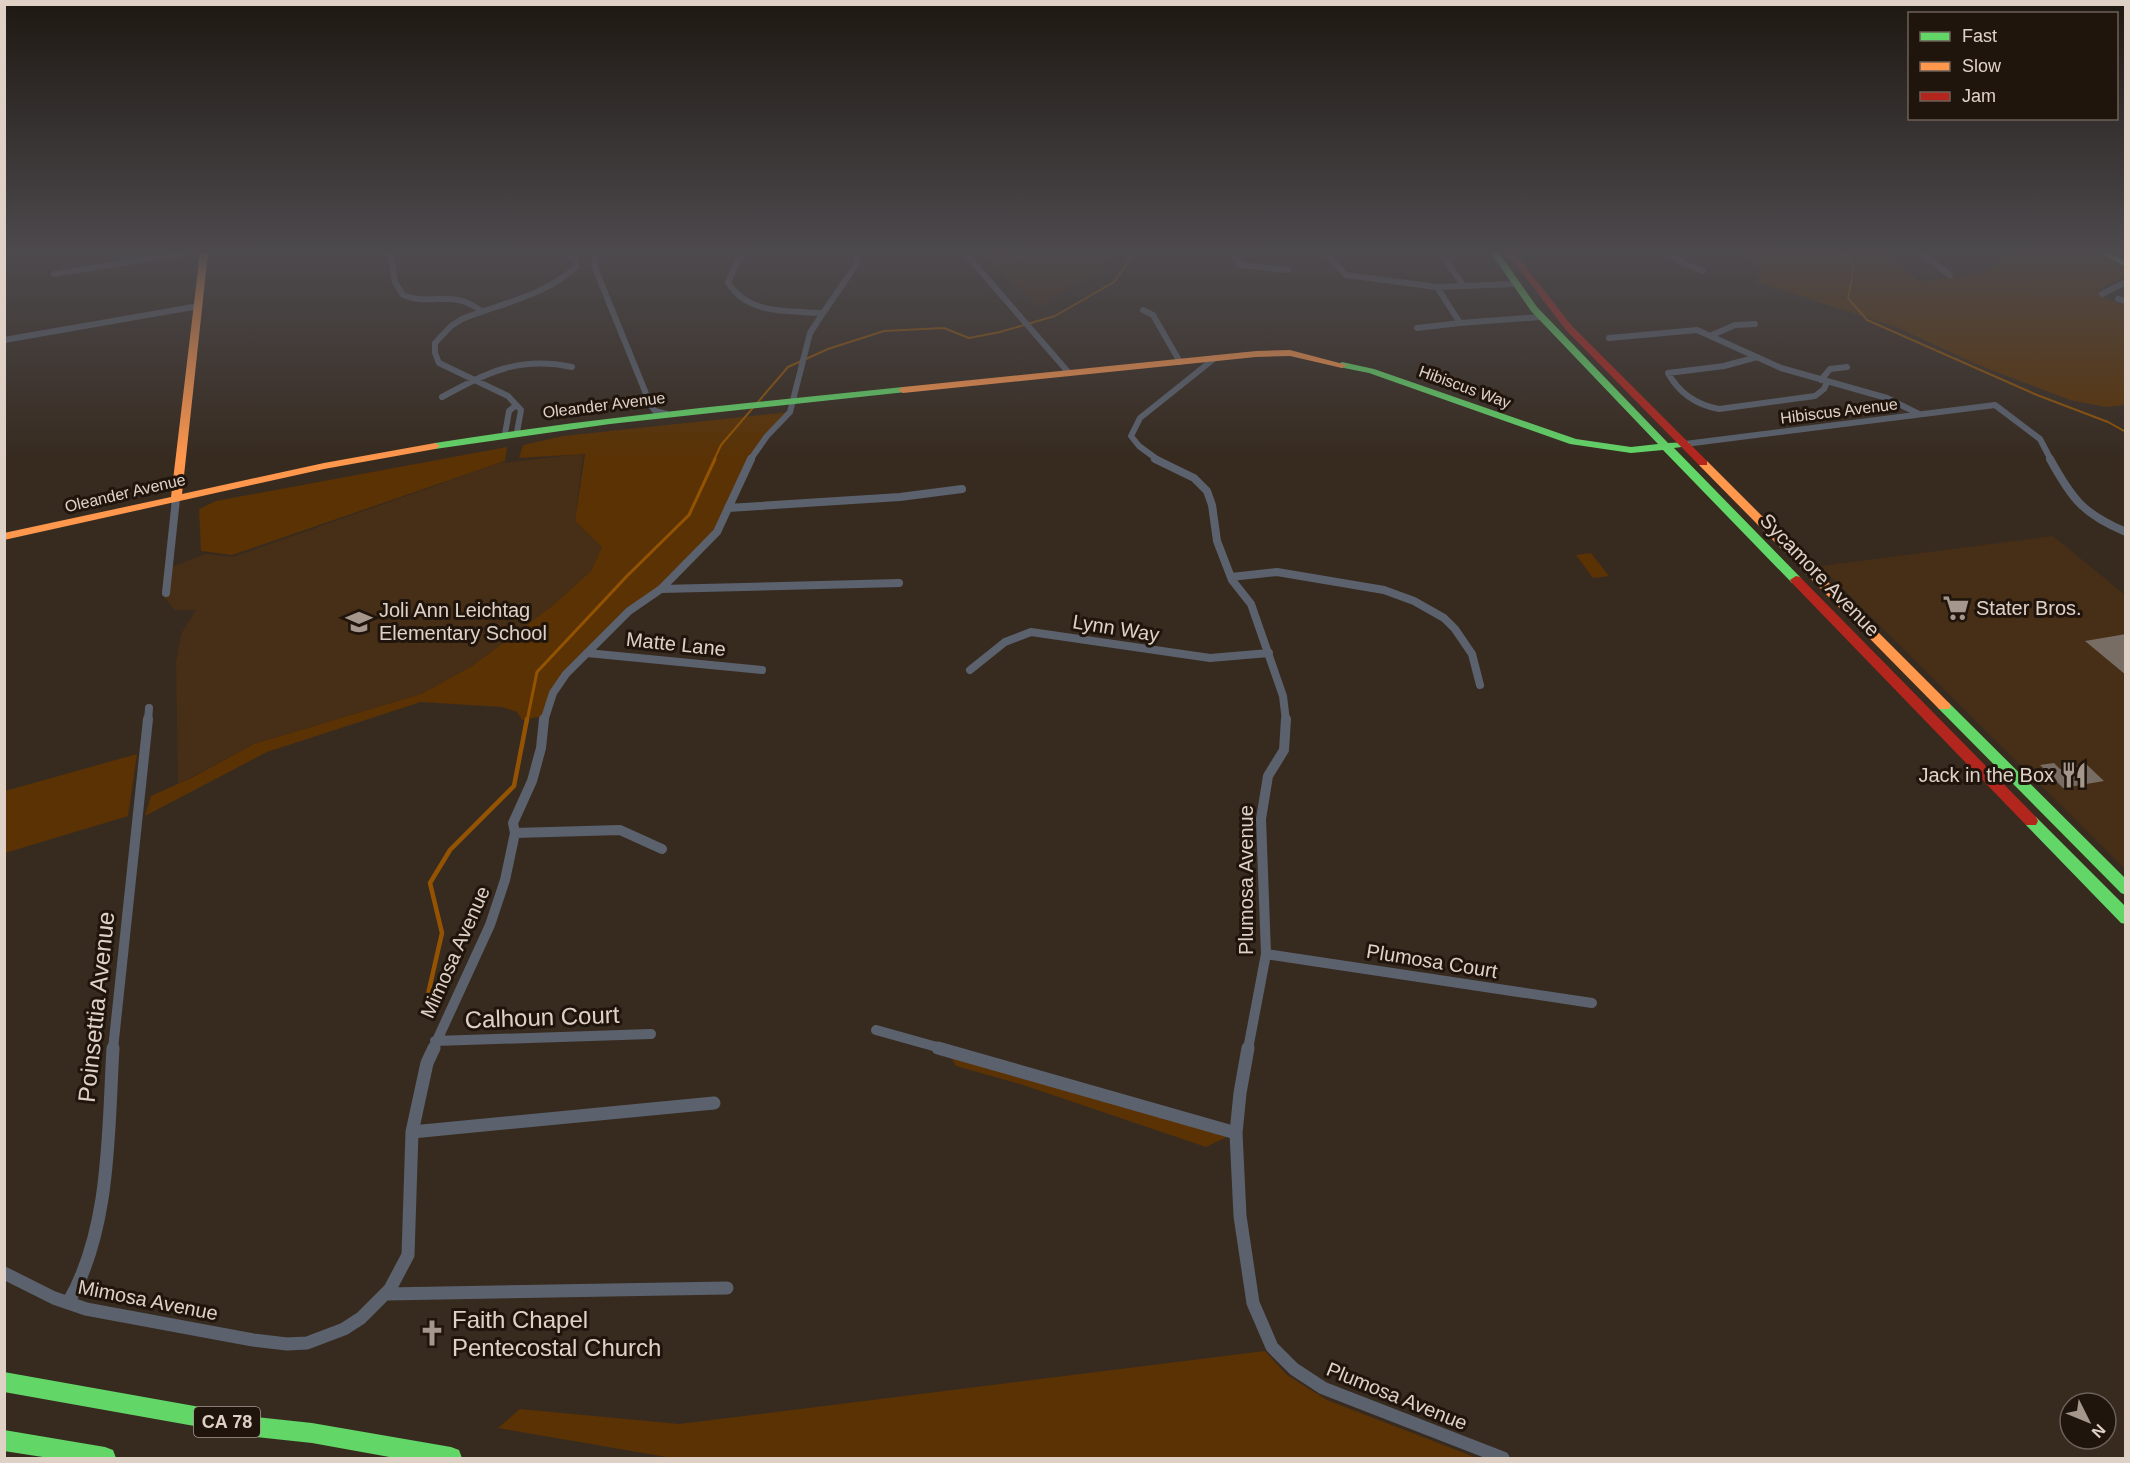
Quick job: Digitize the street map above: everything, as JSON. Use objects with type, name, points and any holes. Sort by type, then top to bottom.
[{"type":"main road","points":[[176,499],[198,321]]},
{"type":"main road","name":"Sycamore Avenue","points":[[1546,321],[2126,918]]},
{"type":"main road","name":"Sycamore Avenue","points":[[1564,321],[2126,889]]},
{"type":"main road","name":"Hibiscus Way","points":[[1215,358],[1290,353],[1379,373],[1574,442],[1631,450],[1685,444]]},
{"type":"main road","name":"Oleander Avenue","points":[[4,537],[324,466],[511,433],[750,405],[1215,358]]},
{"type":"main road","name":"CA 78","points":[[4,1383],[451,1458]]},
{"type":"main road","points":[[4,1440],[105,1458]]},
{"type":"street","points":[[4,340],[112,321]]},
{"type":"street","points":[[460,321],[451,326],[435,343],[435,353],[440,363],[508,396],[521,410],[511,433]]},
{"type":"street","points":[[617,321],[651,406],[655,411],[667,414]]},
{"type":"street","name":"Mimosa Avenue","points":[[4,1273],[68,1303],[102,1314],[287,1344],[328,1336],[349,1326],[370,1312],[387,1294],[403,1270],[408,1255],[412,1132],[427,1063],[435,1041],[490,926],[505,880],[515,833],[513,823],[532,781],[541,748],[549,701],[567,674],[629,610],[661,589],[717,532],[750,460],[767,436],[790,412],[804,351],[810,333],[818,321]]},
{"type":"street","points":[[1025,321],[1069,373]]},
{"type":"street","points":[[1157,321],[1180,362]]},
{"type":"street","points":[[1417,328],[1480,321]]},
{"type":"street","points":[[1712,335],[1735,325],[1755,324]]},
{"type":"street","points":[[1609,338],[1697,330],[1781,368],[1887,398],[1919,414]]},
{"type":"street","points":[[1757,357],[1724,366],[1668,373],[1671,379],[1698,402],[1706,407],[1719,409],[1815,396],[1821,392],[1830,369],[1846,367]]},
{"type":"street","name":"Plumosa Avenue","points":[[1215,358],[1140,418],[1131,436],[1139,449],[1200,482],[1210,493],[1215,510],[1215,536],[1231,577],[1253,606],[1253,614],[1283,696],[1286,718],[1284,750],[1268,776],[1261,819],[1266,954],[1240,1093],[1236,1133],[1240,1216],[1253,1303],[1272,1347],[1294,1369],[1323,1388],[1503,1458]]},
{"type":"street","points":[[442,397],[494,369],[524,362],[556,362],[572,367]]},
{"type":"street","name":"Hibiscus Avenue","points":[[1685,444],[1995,405],[2040,439],[2068,492],[2079,504],[2107,524],[2126,532]]},
{"type":"street","points":[[511,433],[509,411],[515,406]]},
{"type":"street","points":[[728,508],[900,497],[962,489]]},
{"type":"street","points":[[166,593],[176,499]]},
{"type":"street","points":[[1231,577],[1277,572],[1384,590],[1414,601],[1444,618],[1455,629],[1472,654],[1480,685]]},
{"type":"street","points":[[661,589],[899,583]]},
{"type":"street","name":"Lynn Way","points":[[970,670],[1002,642],[1031,632],[1210,658],[1269,653]]},
{"type":"street","name":"Matte Lane","points":[[587,653],[762,670]]},
{"type":"street","name":"Poinsettia Avenue","points":[[68,1303],[82,1279],[92,1252],[107,1158],[114,1022],[149,708]]},
{"type":"street","points":[[515,833],[620,830],[663,849]]},
{"type":"street","name":"Plumosa Court","points":[[1266,954],[1592,1003]]},
{"type":"street","points":[[876,1030],[1236,1133]]},
{"type":"street","name":"Calhoun Court","points":[[435,1041],[651,1034]]},
{"type":"street","points":[[412,1132],[714,1103]]},
{"type":"street","points":[[387,1294],[727,1288]]},
{"type":"shaded area","points":[[1878,321],[2125,321],[2125,405],[2106,407],[2070,400],[1976,364],[1896,327]]},
{"type":"shaded area","points":[[790,412],[767,436],[728,508],[699,553],[629,611],[567,674],[544,719],[538,717],[522,720],[517,712],[502,707],[421,702],[267,752],[145,816],[151,796],[191,778],[254,744],[421,694],[472,666],[552,606],[591,571],[602,547],[575,521],[585,454],[519,458],[523,445],[563,436]]},
{"type":"shaded area","points":[[507,447],[505,461],[232,555],[201,551],[199,509],[216,501]]},
{"type":"shaded area","name":"Joli Ann Leichtag Elementary School","points":[[583,454],[575,521],[602,547],[591,571],[552,606],[472,666],[421,694],[254,744],[178,784],[176,662],[181,634],[196,610],[175,610],[162,595],[164,570],[205,554],[233,557],[500,463]]},
{"type":"shaded area","points":[[2053,536],[2125,595],[2125,869],[1820,566]]},
{"type":"shaded area","points":[[1591,553],[1609,576],[1593,578],[1576,555]]},
{"type":"shaded area","points":[[137,754],[128,816],[5,853],[5,791]]},
{"type":"shaded area","points":[[949,1054],[1233,1134],[1206,1147],[1023,1085],[956,1066]]},
{"type":"shaded area","points":[[1265,1351],[1287,1375],[1327,1400],[1477,1458],[672,1458],[498,1428],[520,1409],[679,1424]]},
{"type":"building","points":[[2126,634],[2126,675],[2085,641]]},
{"type":"building","name":"Jack in the Box","points":[[2054,763],[2060,769],[2086,764],[2104,781],[2063,788],[2040,765]]},
{"type":"waterway","points":[[714,460],[721,445],[788,367],[828,349],[884,331],[944,328],[969,338],[1037,321]]},
{"type":"waterway","points":[[1870,321],[2037,395],[2108,422],[2126,432]]},
{"type":"waterway","points":[[527,721],[537,672],[627,576],[689,515],[715,459]]},
{"type":"waterway","points":[[426,1003],[442,933],[430,883],[450,850],[514,786],[527,719]]},
{"type":"traffic: fast","points":[[1545,321],[1796,580]]},
{"type":"traffic: fast","points":[[1342,365],[1371,371],[1574,442],[1631,450],[1685,444]]},
{"type":"traffic: fast","points":[[435,446],[610,421],[903,390]]},
{"type":"traffic: fast","points":[[1944,706],[2126,889]]},
{"type":"traffic: fast","points":[[2031,821],[2126,918]]},
{"type":"traffic: fast","points":[[4,1382],[256,1427],[312,1433],[451,1458]]},
{"type":"traffic: fast","points":[[4,1440],[105,1458]]},
{"type":"traffic: slow","points":[[176,499],[196,321]]},
{"type":"traffic: slow","points":[[903,390],[1256,354],[1290,353],[1342,365]]},
{"type":"traffic: slow","points":[[4,537],[324,466],[435,446]]},
{"type":"traffic: slow","points":[[1703,463],[1944,706]]},
{"type":"traffic: jam","points":[[1564,321],[1703,463]]},
{"type":"traffic: jam","points":[[1796,580],[2031,821]]},
{"type":"place","name":"Stater Bros.","points":[[1956,608]]},
{"type":"place","name":"Joli Ann Leichtag Elementary School","points":[[359,622]]},
{"type":"place","name":"Jack in the Box","points":[[2074,775]]},
{"type":"place","name":"Faith Chapel Pentecostal Church","points":[[432,1333]]}]
